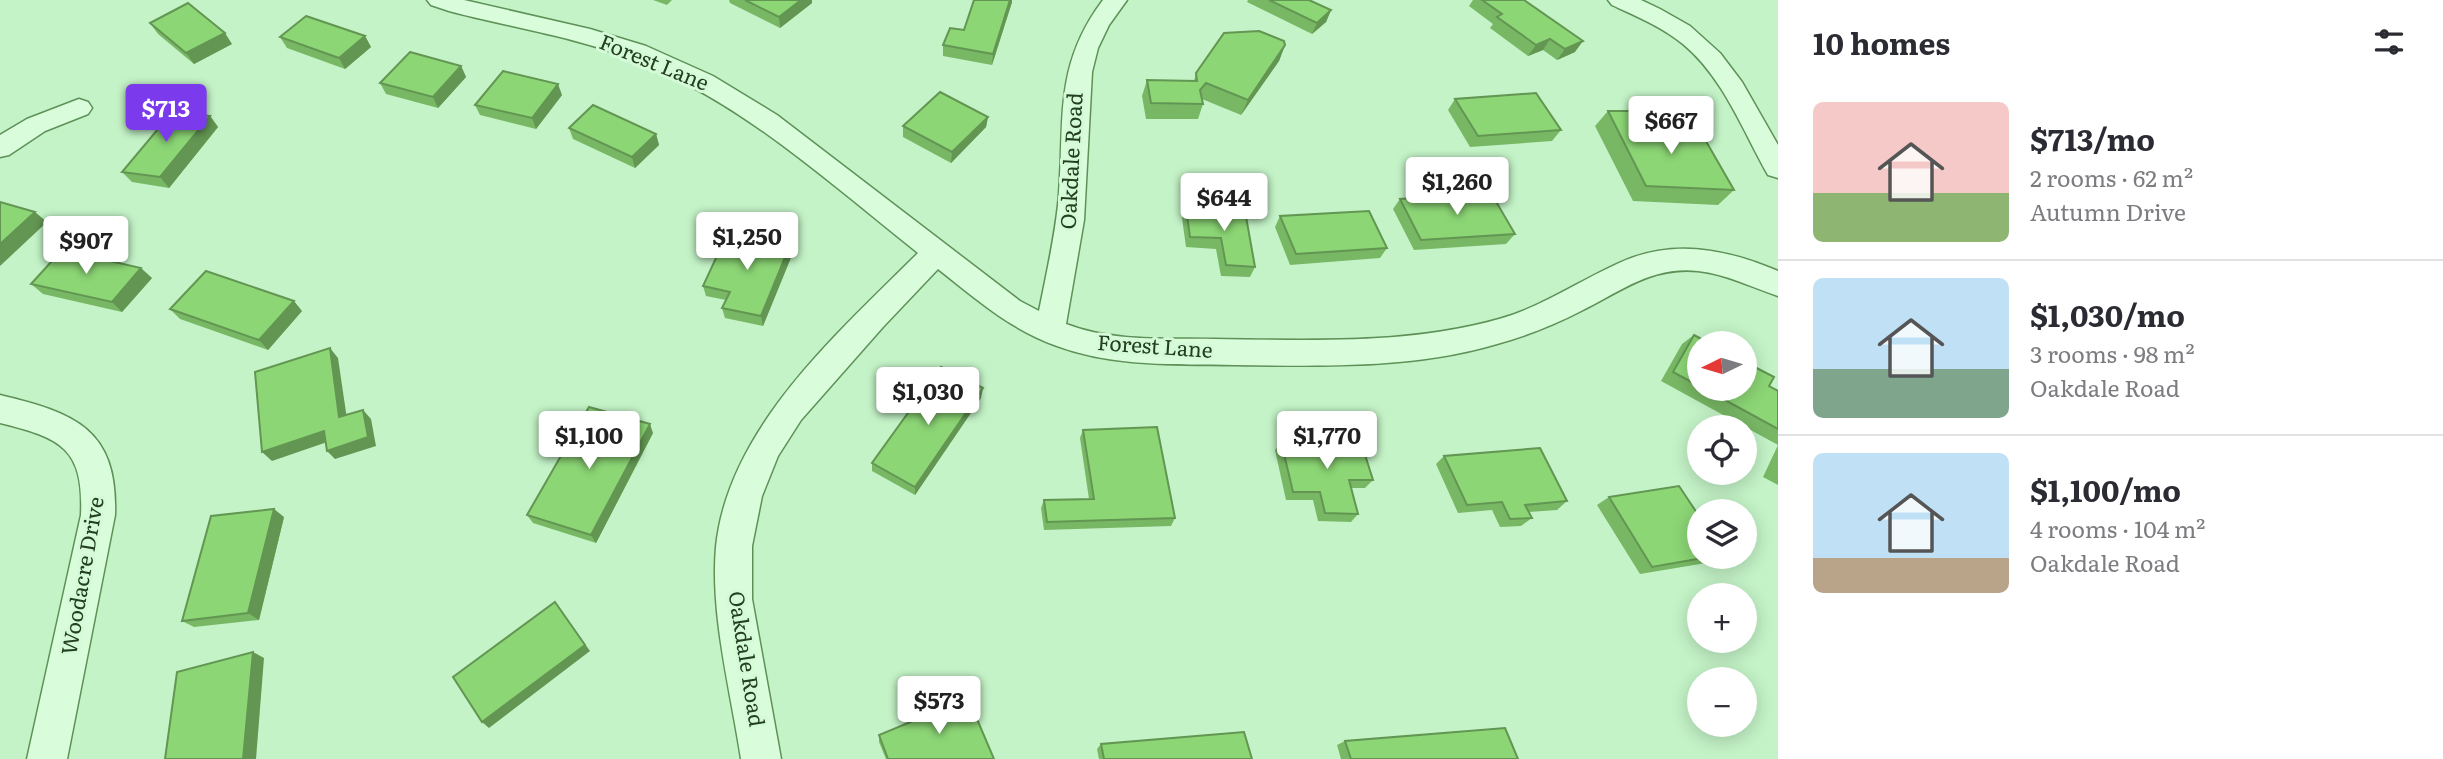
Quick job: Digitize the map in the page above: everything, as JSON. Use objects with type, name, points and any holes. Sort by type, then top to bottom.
[{"type":"street","name":"Forest Lane","points":[[439,0],[591,37],[685,71],[733,97],[768,121],[1009,309],[1050,330],[1084,342],[1126,350],[1358,354],[1423,348],[1488,334],[1532,320],[1620,275],[1652,262],[1681,259],[1710,261],[1742,269],[1778,284]]},
{"type":"street","name":"Oakdale Road","points":[[1050,330],[1070,230],[1074,179],[1074,97],[1080,65],[1092,34],[1115,0]]},
{"type":"street","points":[[1620,0],[1654,15],[1699,45],[1716,64],[1778,168]]},
{"type":"street","points":[[0,148],[36,125],[79,108]]},
{"type":"street","name":"Oakdale Road","points":[[761,759],[734,599],[734,546],[745,496],[764,449],[790,411],[872,318],[938,251]]},
{"type":"street","name":"Woodacre Drive","points":[[0,409],[43,419],[75,436],[86,447],[99,478],[98,515],[47,759]]},
{"type":"building","points":[[745,0],[801,0],[779,17]]},
{"type":"building","points":[[974,0],[1010,0],[993,54],[943,45],[950,28],[964,30]]},
{"type":"building","points":[[1269,0],[1309,0],[1331,10],[1317,23]]},
{"type":"building","points":[[1482,0],[1524,0],[1583,41],[1565,49],[1550,39],[1536,45],[1497,17],[1502,14]]},
{"type":"building","points":[[188,3],[225,33],[186,53],[150,23]]},
{"type":"building","points":[[306,16],[365,36],[339,58],[280,37]]},
{"type":"building","points":[[1259,31],[1284,41],[1285,45],[1248,100],[1206,83],[1200,90],[1203,104],[1151,103],[1147,80],[1197,81],[1196,73],[1224,33]]},
{"type":"building","points":[[410,52],[461,66],[433,97],[380,83]]},
{"type":"building","points":[[503,71],[558,84],[532,118],[475,105]]},
{"type":"building","points":[[940,92],[988,117],[952,152],[903,126]]},
{"type":"building","points":[[1536,93],[1561,130],[1478,136],[1455,99]]},
{"type":"building","points":[[593,105],[656,134],[632,157],[569,128]]},
{"type":"building","points":[[173,111],[210,116],[160,177],[122,172]]},
{"type":"building","points":[[1608,111],[1634,111],[1638,128],[1699,129],[1734,190],[1646,186]]},
{"type":"building","points":[[1491,193],[1515,234],[1421,240],[1400,199]]},
{"type":"building","points":[[0,202],[35,212],[0,244]]},
{"type":"building","points":[[1186,208],[1245,211],[1255,267],[1226,265],[1221,238],[1190,237]]},
{"type":"building","points":[[1369,211],[1387,248],[1296,254],[1280,216]]},
{"type":"building","points":[[728,232],[790,245],[761,316],[722,308],[730,292],[703,286]]},
{"type":"building","points":[[62,250],[141,268],[112,302],[31,284]]},
{"type":"building","points":[[206,271],[294,301],[259,340],[170,309]]},
{"type":"building","points":[[1687,347],[1687,380],[1673,372]]},
{"type":"building","points":[[330,348],[339,417],[363,410],[368,437],[327,451],[324,431],[262,452],[255,372]]},
{"type":"building","points":[[941,367],[983,388],[915,487],[872,463]]},
{"type":"building","points":[[1757,368],[1774,377],[1769,386],[1778,391],[1778,429],[1757,415],[1727,401],[1757,401]]},
{"type":"building","points":[[589,407],[650,424],[591,535],[527,515]]},
{"type":"building","points":[[1157,427],[1175,518],[1047,522],[1044,500],[1094,499],[1083,430]]},
{"type":"building","points":[[1281,441],[1361,442],[1373,480],[1349,480],[1358,514],[1325,513],[1320,492],[1293,492]]},
{"type":"building","points":[[1540,448],[1567,501],[1525,505],[1532,518],[1510,519],[1502,502],[1467,505],[1444,456]]},
{"type":"building","points":[[1679,486],[1688,499],[1687,561],[1652,567],[1609,497]]},
{"type":"building","points":[[274,509],[248,613],[182,621],[211,516]]},
{"type":"building","points":[[555,602],[585,645],[482,722],[453,677]]},
{"type":"building","points":[[253,652],[243,759],[165,759],[177,672]]},
{"type":"building","points":[[968,698],[994,759],[888,759],[879,735]]},
{"type":"building","points":[[1505,728],[1518,759],[1351,759],[1345,741]]},
{"type":"building","points":[[1244,732],[1252,759],[1104,759],[1101,744]]}]
